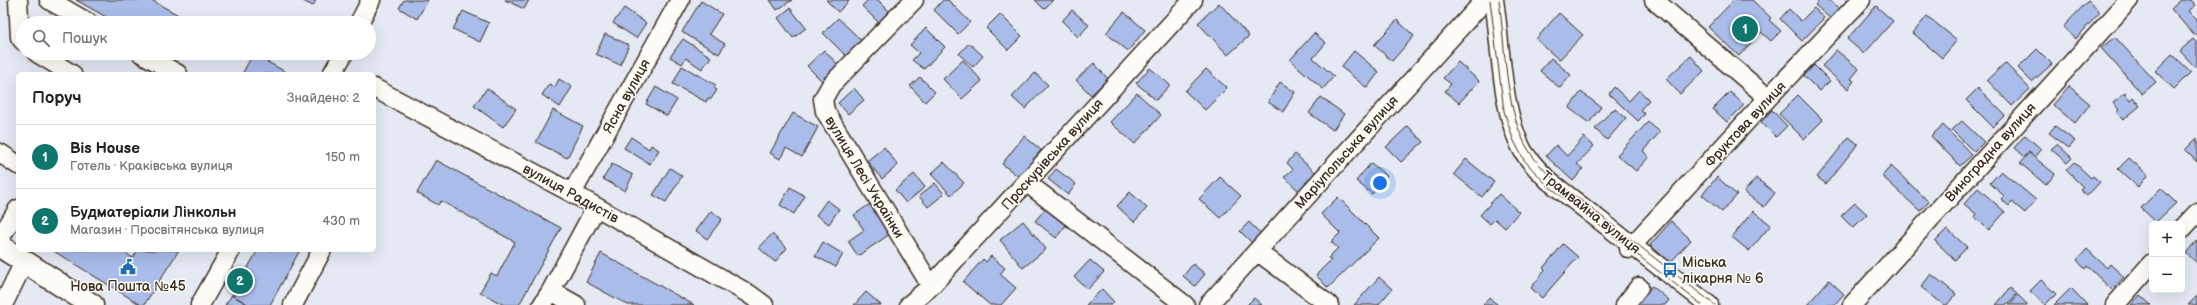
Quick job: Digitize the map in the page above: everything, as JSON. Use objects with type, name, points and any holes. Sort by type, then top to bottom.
[{"type":"main road","points":[[0,246],[92,305]]},
{"type":"street","points":[[18,0],[19,16]]},
{"type":"street","points":[[49,0],[77,16]]},
{"type":"street","points":[[363,16],[372,0]]},
{"type":"street","name":"Ясна вулиця","points":[[572,193],[680,0]]},
{"type":"street","name":"вулиця Лесі Українки","points":[[914,0],[831,85],[823,99],[825,111],[930,286]]},
{"type":"street","name":"Проскурівська вулиця","points":[[909,305],[930,286],[1192,0]]},
{"type":"street","name":"Маріупольська вулиця","points":[[1208,305],[1485,0]]},
{"type":"street","name":"Трамвайна вулиця","points":[[1494,0],[1509,111],[1523,150],[1535,167],[1549,181],[1631,247],[1709,305]]},
{"type":"street","points":[[1654,0],[1768,98]]},
{"type":"street","name":"Фруктова вулиця","points":[[1631,247],[1768,98],[1862,0]]},
{"type":"street","name":"Виноградна вулиця","points":[[1852,305],[2128,0]]},
{"type":"street","points":[[49,60],[69,72]]},
{"type":"street","points":[[153,60],[174,72]]},
{"type":"street","name":"вулиця Радистів","points":[[376,89],[572,193],[749,294],[764,305]]},
{"type":"street","points":[[0,153],[16,164]]},
{"type":"street","points":[[1026,182],[1185,305]]},
{"type":"street","points":[[576,305],[546,298],[596,207]]},
{"type":"street","points":[[0,238],[16,212]]},
{"type":"street","points":[[2185,226],[2197,212]]},
{"type":"street","points":[[1257,251],[1329,305]]},
{"type":"street","points":[[200,305],[230,252]]},
{"type":"street","points":[[293,305],[321,252]]},
{"type":"street","points":[[3,305],[24,262]]},
{"type":"street","points":[[2115,305],[2149,266]]},
{"type":"street","points":[[1625,305],[1639,288]]},
{"type":"building","points":[[76,0],[151,0],[180,16],[105,16]]},
{"type":"building","points":[[301,0],[316,0],[313,6]]},
{"type":"building","points":[[404,0],[428,0],[417,19],[399,8]]},
{"type":"building","points":[[505,0],[529,0],[524,9]]},
{"type":"building","points":[[770,0],[792,0],[777,10]]},
{"type":"building","points":[[826,0],[850,0],[838,12]]},
{"type":"building","points":[[868,0],[878,0],[892,14],[881,25],[862,6]]},
{"type":"building","points":[[943,0],[948,0],[970,22],[958,34],[934,10]]},
{"type":"building","points":[[1035,0],[1053,0],[1044,9]]},
{"type":"building","points":[[1734,0],[1752,0],[1771,18],[1769,20],[1781,31],[1771,41],[1761,32],[1739,56],[1708,27]]},
{"type":"building","points":[[1820,0],[1829,0],[1841,10],[1832,20],[1815,5]]},
{"type":"building","points":[[2181,0],[2191,0],[2196,5],[2189,11],[2197,19],[2197,33],[2194,35],[2171,9]]},
{"type":"building","points":[[701,1],[722,14],[709,34],[725,44],[719,54],[682,32]]},
{"type":"building","points":[[2088,1],[2100,12],[2076,39],[2063,27]]},
{"type":"building","points":[[1219,3],[1249,36],[1228,55],[1198,23]]},
{"type":"building","points":[[1876,6],[1893,21],[1864,54],[1847,39]]},
{"type":"building","points":[[624,8],[646,23],[636,38],[613,23]]},
{"type":"building","points":[[790,8],[806,28],[793,38],[778,18]]},
{"type":"building","points":[[1814,8],[1824,18],[1802,41],[1780,19],[1789,9],[1801,21]]},
{"type":"building","points":[[1072,10],[1089,25],[1078,37],[1062,21]]},
{"type":"building","points":[[463,11],[489,23],[480,42],[453,29]]},
{"type":"building","points":[[1124,12],[1145,30],[1128,51],[1106,33]]},
{"type":"building","points":[[1559,13],[1583,35],[1559,60],[1536,39]]},
{"type":"building","points":[[1000,14],[1022,36],[1008,50],[986,28]]},
{"type":"building","points":[[1927,16],[1957,40],[1942,58],[1913,33]]},
{"type":"building","points":[[838,18],[863,42],[847,57],[823,33]]},
{"type":"building","points":[[1397,20],[1414,36],[1392,61],[1374,45]]},
{"type":"building","points":[[926,28],[945,47],[924,69],[912,60],[919,53],[910,45]]},
{"type":"building","points":[[1314,33],[1326,43],[1313,58],[1334,76],[1323,89],[1290,60]]},
{"type":"building","points":[[605,34],[629,45],[620,65],[596,54]]},
{"type":"building","points":[[2115,37],[2156,82],[2142,94],[2101,48]]},
{"type":"building","points":[[683,39],[711,57],[702,69],[686,58],[682,64],[670,57]]},
{"type":"building","points":[[2193,39],[2197,43],[2197,69],[2180,51]]},
{"type":"building","points":[[969,43],[983,56],[973,67],[959,54]]},
{"type":"building","points":[[2037,49],[2052,64],[2032,82],[2018,68]]},
{"type":"building","points":[[824,50],[841,68],[825,84],[807,66]]},
{"type":"building","points":[[1836,50],[1859,69],[1851,79],[1854,81],[1848,89],[1822,66]]},
{"type":"building","points":[[1354,51],[1379,72],[1367,88],[1341,67]]},
{"type":"building","points":[[2172,54],[2191,72],[2174,89],[2155,71]]},
{"type":"building","points":[[1691,56],[1704,71],[1680,94],[1666,79]]},
{"type":"building","points":[[1551,58],[1571,75],[1560,88],[1540,71]]},
{"type":"building","points":[[250,60],[264,60],[284,71],[284,72],[243,72]]},
{"type":"building","points":[[963,60],[982,81],[962,99],[943,79]]},
{"type":"building","points":[[1458,62],[1479,81],[1459,103],[1445,91],[1451,84],[1443,78]]},
{"type":"building","points":[[1094,63],[1108,79],[1091,95],[1076,80]]},
{"type":"building","points":[[2005,63],[2030,89],[2012,106],[1987,80]]},
{"type":"building","points":[[1814,65],[1830,81],[1819,91],[1804,76]]},
{"type":"building","points":[[682,66],[716,85],[714,88],[717,90],[711,99],[708,98],[706,102],[673,84]]},
{"type":"building","points":[[1150,68],[1170,85],[1156,100],[1136,83]]},
{"type":"building","points":[[1206,69],[1227,88],[1205,110],[1185,91]]},
{"type":"building","points":[[1035,73],[1048,85],[1025,109],[1012,97]]},
{"type":"building","points":[[920,77],[935,92],[925,102],[910,86]]},
{"type":"building","points":[[559,79],[572,87],[560,107],[542,95],[549,84],[555,87]]},
{"type":"building","points":[[1280,82],[1295,92],[1283,112],[1268,102]]},
{"type":"building","points":[[2069,86],[2090,104],[2075,123],[2053,105]]},
{"type":"building","points":[[656,87],[677,100],[667,116],[646,104]]},
{"type":"building","points":[[1614,87],[1629,101],[1639,90],[1649,100],[1640,110],[1645,114],[1638,121],[1609,94]]},
{"type":"building","points":[[487,88],[516,109],[503,127],[474,106]]},
{"type":"building","points":[[854,88],[864,100],[848,114],[838,103]]},
{"type":"building","points":[[1978,88],[2005,115],[1993,127],[1966,100]]},
{"type":"building","points":[[1581,92],[1601,107],[1589,123],[1569,108]]},
{"type":"building","points":[[1730,92],[1744,105],[1727,122],[1713,109]]},
{"type":"building","points":[[1137,93],[1161,115],[1135,144],[1110,122]]},
{"type":"building","points":[[2125,93],[2130,100],[2133,97],[2140,106],[2123,120],[2116,113],[2119,110],[2113,103]]},
{"type":"building","points":[[1798,95],[1823,120],[1804,139],[1779,114]]},
{"type":"building","points":[[1321,97],[1344,114],[1333,130],[1309,113]]},
{"type":"building","points":[[1615,109],[1626,118],[1607,140],[1595,129],[1612,110],[1614,111]]},
{"type":"building","points":[[553,110],[583,126],[567,158],[536,142]]},
{"type":"building","points":[[1772,110],[1787,126],[1776,137],[1761,122]]},
{"type":"building","points":[[793,113],[818,127],[802,157],[786,148],[780,159],[770,153]]},
{"type":"building","points":[[1962,121],[1984,142],[1974,152],[1952,130]]},
{"type":"building","points":[[1648,122],[1660,132],[1643,151],[1649,157],[1636,171],[1617,155]]},
{"type":"building","points":[[1943,125],[1972,155],[1960,166],[1931,136]]},
{"type":"building","points":[[1408,126],[1423,142],[1401,162],[1386,147]]},
{"type":"building","points":[[2055,126],[2075,141],[2069,148],[2049,133]]},
{"type":"building","points":[[2025,135],[2041,149],[2035,156],[2029,151],[2024,157],[2014,148]]},
{"type":"building","points":[[1024,136],[1041,150],[1019,177],[1002,164]]},
{"type":"building","points":[[631,137],[649,149],[651,145],[659,150],[650,164],[624,148]]},
{"type":"building","points":[[1584,137],[1594,146],[1577,164],[1583,169],[1573,181],[1546,156],[1556,145],[1567,156]]},
{"type":"building","points":[[1849,137],[1858,144],[1826,184],[1817,177]]},
{"type":"building","points":[[2197,138],[2197,162],[2185,150]]},
{"type":"building","points":[[2057,144],[2072,158],[2067,163],[2051,149]]},
{"type":"building","points":[[884,147],[898,165],[882,179],[867,161]]},
{"type":"building","points":[[2029,153],[2055,174],[2046,185],[2020,163]]},
{"type":"building","points":[[1295,154],[1316,173],[1299,191],[1284,177],[1293,169],[1287,163]]},
{"type":"building","points":[[2129,158],[2148,175],[2138,187],[2118,169]]},
{"type":"building","points":[[1466,159],[1494,182],[1482,197],[1454,174]]},
{"type":"building","points":[[436,160],[561,228],[519,305],[504,305],[480,292],[491,273],[497,276],[515,242],[441,201],[438,205],[417,193]]},
{"type":"building","points":[[944,162],[964,183],[951,195],[931,174]]},
{"type":"building","points":[[2074,162],[2091,178],[2093,176],[2100,182],[2087,196],[2080,190],[2083,187],[2066,170]]},
{"type":"building","points":[[1371,163],[1387,176],[1372,194],[1356,181]]},
{"type":"building","points":[[612,164],[633,175],[625,191],[603,179]]},
{"type":"building","points":[[1891,166],[1929,202],[1920,211],[1882,176]]},
{"type":"building","points":[[670,168],[682,176],[666,202],[653,195]]},
{"type":"building","points":[[1056,169],[1076,184],[1068,195],[1048,179]]},
{"type":"building","points":[[2001,171],[2036,200],[2025,213],[2012,202],[2009,206],[2001,199],[2004,196],[1990,183]]},
{"type":"building","points":[[914,174],[925,187],[906,203],[895,190]]},
{"type":"building","points":[[1220,177],[1241,196],[1220,218],[1199,199]]},
{"type":"building","points":[[1717,177],[1737,195],[1722,212],[1702,195]]},
{"type":"building","points":[[1756,178],[1775,193],[1764,207],[1744,192]]},
{"type":"building","points":[[935,183],[944,194],[928,207],[919,196]]},
{"type":"building","points":[[790,187],[805,196],[794,214],[780,205]]},
{"type":"building","points":[[1978,188],[2005,212],[1989,230],[1974,217],[1976,214],[1964,204]]},
{"type":"building","points":[[2161,188],[2176,203],[2157,221],[2155,221],[2141,208]]},
{"type":"building","points":[[1130,192],[1147,208],[1134,222],[1117,206]]},
{"type":"building","points":[[1499,194],[1519,212],[1505,228],[1495,219],[1490,224],[1480,215]]},
{"type":"building","points":[[1338,197],[1379,238],[1328,288],[1316,275],[1331,260],[1328,258],[1338,248],[1331,242],[1340,233],[1321,214]]},
{"type":"building","points":[[827,200],[839,209],[829,224],[816,215]]},
{"type":"building","points":[[1855,203],[1867,214],[1853,228],[1841,216]]},
{"type":"building","points":[[870,204],[890,234],[858,256],[848,241],[864,230],[854,215]]},
{"type":"building","points":[[1046,208],[1067,224],[1056,238],[1035,221]]},
{"type":"building","points":[[711,211],[722,219],[707,239],[696,231]]},
{"type":"building","points":[[1753,211],[1771,225],[1749,251],[1732,237]]},
{"type":"building","points":[[1023,221],[1046,249],[1023,268],[1000,240]]},
{"type":"building","points":[[1671,221],[1691,240],[1670,263],[1650,245]]},
{"type":"building","points":[[1249,222],[1261,234],[1252,243],[1240,231]]},
{"type":"building","points":[[1947,229],[1967,247],[1955,260],[1935,241]]},
{"type":"building","points":[[772,234],[787,248],[775,262],[759,248]]},
{"type":"building","points":[[2197,240],[2197,263],[2186,253]]},
{"type":"building","points":[[823,242],[843,254],[836,267],[815,256]]},
{"type":"building","points":[[1563,244],[1578,257],[1542,298],[1531,288],[1545,270],[1543,268]]},
{"type":"building","points":[[2087,249],[2107,268],[2110,264],[2124,277],[2112,290],[2087,266],[2085,269],[2077,260]]},
{"type":"building","points":[[55,252],[124,252],[133,258],[137,252],[178,252],[144,305],[141,305]]},
{"type":"building","points":[[257,252],[299,252],[270,305],[249,305],[232,295]]},
{"type":"building","points":[[601,253],[694,305],[628,305],[586,282]]},
{"type":"building","points":[[991,256],[1005,268],[1000,274],[1016,288],[1001,305],[990,305],[963,282],[983,259],[986,262]]},
{"type":"building","points":[[1090,260],[1104,272],[1088,289],[1074,277]]},
{"type":"building","points":[[1193,264],[1205,274],[1195,286],[1183,276]]},
{"type":"building","points":[[1931,274],[1956,294],[1947,305],[1944,305],[1921,287]]},
{"type":"building","points":[[1379,277],[1392,289],[1378,305],[1354,305]]},
{"type":"building","points":[[1829,280],[1844,294],[1834,305],[1807,305]]},
{"type":"building","points":[[2041,280],[2056,294],[2045,305],[2030,291]]},
{"type":"building","points":[[1652,286],[1669,300],[1665,305],[1637,305]]},
{"type":"building","points":[[2010,288],[2017,294],[2007,305],[1996,305]]},
{"type":"building","points":[[2071,288],[2087,305],[2054,305]]},
{"type":"building","points":[[1102,289],[1114,302],[1111,305],[1086,305]]},
{"type":"building","points":[[866,292],[881,305],[854,305]]},
{"type":"building","points":[[232,295],[249,305],[225,305]]},
{"type":"building","points":[[2018,295],[2028,305],[2009,305]]},
{"type":"building","points":[[2140,295],[2151,305],[2131,305]]},
{"type":"building","points":[[2197,296],[2197,305],[2188,305]]},
{"type":"building","points":[[1254,298],[1262,305],[1247,305]]},
{"type":"building","points":[[1489,298],[1498,305],[1483,305]]},
{"type":"tram line","points":[[1490,0],[1504,111],[1513,139],[1524,160],[1546,184],[1702,305]]},
{"type":"tram line","points":[[1499,0],[1510,97],[1520,134],[1540,166],[1556,181],[1715,305]]},
{"type":"place","name":"Bis House","points":[[1745,29]]},
{"type":"place","name":"Нова Пошта №45","points":[[128,267]]},
{"type":"place","name":"Міська лікарня № 6","points":[[1670,270]]},
{"type":"place","name":"Будматеріали Лінкольн","points":[[240,281]]}]
